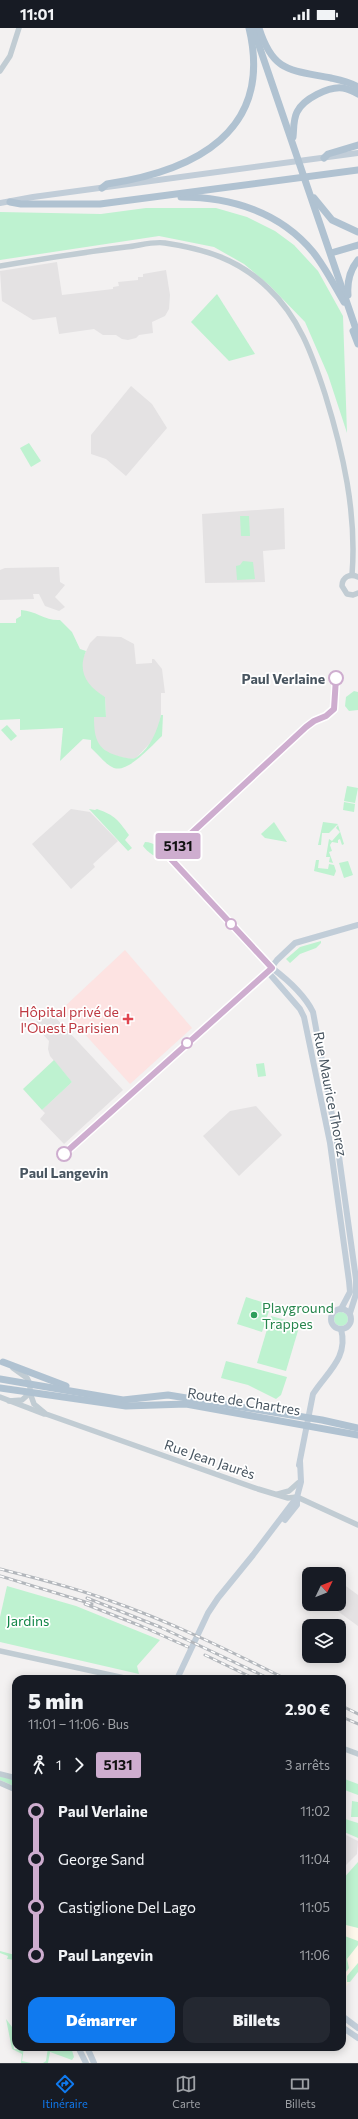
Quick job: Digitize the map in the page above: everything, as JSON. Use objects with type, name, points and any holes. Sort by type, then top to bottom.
[{"type":"main road","points":[[102,188],[107,184],[152,175],[189,161],[219,142],[234,126],[246,107],[254,77],[252,43],[248,28]]},
{"type":"main road","points":[[253,28],[358,335]]},
{"type":"main road","points":[[258,28],[289,132]]},
{"type":"main road","points":[[258,28],[269,53],[282,65],[295,71],[341,80],[358,87]]},
{"type":"main road","points":[[293,144],[297,112],[310,99],[331,90],[342,88],[358,94]]},
{"type":"main road","points":[[324,158],[328,154],[353,148],[358,145]]},
{"type":"main road","points":[[0,204],[102,188],[358,153]]},
{"type":"main road","points":[[10,202],[21,204],[100,204],[155,198],[358,170]]},
{"type":"main road","points":[[308,189],[324,213],[332,220],[358,232]]},
{"type":"main road","points":[[155,198],[211,198],[230,201],[261,212],[289,229],[312,250],[344,302]]},
{"type":"main road","points":[[323,233],[325,247],[358,344]]},
{"type":"main road","points":[[331,253],[358,245]]},
{"type":"main road","points":[[325,247],[331,253]]},
{"type":"main road","points":[[352,315],[347,281],[358,260]]},
{"type":"main road","points":[[271,968],[296,943],[321,934],[336,932],[358,925]]},
{"type":"main road","name":"Rue Maurice Thorez","points":[[271,968],[304,1017],[330,1143],[350,1292],[341,1309]]},
{"type":"main road","name":"Rue Maurice Thorez","points":[[271,968],[286,978],[308,1001],[313,1012],[337,1142],[356,1279],[356,1294],[350,1313]]},
{"type":"main road","points":[[341,1309],[350,1313],[350,1323],[341,1329],[336,1328],[331,1321],[332,1314],[341,1309]]},
{"type":"main road","points":[[179,1675],[208,1613],[218,1598],[240,1570],[297,1505],[296,1497],[300,1461],[309,1408],[313,1394],[319,1384],[334,1368],[342,1349],[344,1340],[341,1329]]},
{"type":"main road","points":[[2,1361],[54,1383],[99,1393],[104,1397]]},
{"type":"main road","name":"Route de Chartres","points":[[0,1379],[123,1400],[168,1395],[322,1420],[358,1428]]},
{"type":"main road","name":"Route de Chartres","points":[[0,1388],[126,1406],[186,1404],[358,1435]]},
{"type":"main road","points":[[296,1497],[301,1482],[300,1461]]},
{"type":"main road","points":[[346,2019],[358,2028]]},
{"type":"main road","points":[[346,2030],[358,2038]]},
{"type":"main road","points":[[80,2051],[86,2063]]},
{"type":"main road","points":[[89,2051],[94,2063]]},
{"type":"street","points":[[0,72],[10,56],[19,28]]},
{"type":"street","points":[[0,266],[95,250],[163,243],[202,249],[228,259],[268,288],[286,307],[299,326],[310,350],[341,446],[351,507],[352,575]]},
{"type":"street","points":[[358,577],[352,575],[346,577],[343,581],[343,589],[350,595],[358,593]]},
{"type":"street","points":[[2,1361],[24,1375],[30,1384],[30,1393],[34,1404],[46,1414]]},
{"type":"street","points":[[7,1400],[22,1400],[30,1393]]},
{"type":"street","name":"Rue Jean Jaurès","points":[[0,1397],[40,1414],[46,1414],[288,1498],[296,1497],[358,1525]]},
{"type":"street","points":[[278,1494],[289,1491],[298,1484]]},
{"type":"street","points":[[0,1651],[111,1675]]},
{"type":"street","points":[[346,1750],[358,1754]]},
{"type":"street","points":[[0,1774],[12,1777]]},
{"type":"street","points":[[0,1783],[12,1788]]},
{"type":"shaded area","points":[[57,262],[62,295],[113,289],[113,287],[119,286],[118,282],[138,280],[138,277],[143,277],[143,274],[166,270],[170,295],[169,309],[165,316],[152,322],[153,333],[139,335],[136,338],[128,340],[122,339],[116,335],[103,335],[94,329],[59,334],[56,317],[33,320],[2,301],[0,271]]},
{"type":"shaded area","points":[[131,386],[152,404],[167,428],[126,476],[106,459],[91,454],[91,435]]},
{"type":"shaded area","points":[[284,508],[285,549],[263,551],[265,582],[205,583],[202,514]]},
{"type":"shaded area","points":[[59,567],[60,582],[65,585],[55,597],[65,607],[59,611],[45,606],[39,594],[33,594],[34,599],[0,600],[0,570],[5,568]]},
{"type":"shaded area","points":[[97,636],[121,637],[134,644],[136,664],[152,663],[152,659],[154,659],[162,669],[165,693],[161,693],[161,715],[158,729],[153,740],[136,758],[129,759],[109,754],[97,743],[94,735],[94,717],[106,716],[105,697],[94,691],[86,681],[82,671],[82,660],[90,643]]},
{"type":"shaded area","points":[[71,809],[90,812],[118,841],[93,864],[95,867],[71,889],[32,844]]},
{"type":"shaded area","name":"Hôpital privé de l'Ouest Parisien","points":[[125,950],[192,1028],[130,1084],[62,1009]]},
{"type":"shaded area","points":[[44,1015],[54,1016],[123,1090],[64,1144],[40,1119],[45,1113],[42,1110],[72,1082],[50,1056],[48,1049],[49,1041],[34,1024]]},
{"type":"shaded area","points":[[256,1106],[282,1135],[239,1176],[203,1136],[230,1111]]},
{"type":"shaded area","points":[[346,1586],[358,1595],[358,1626],[338,1611],[346,1611]]},
{"type":"shaded area","points":[[346,1835],[358,1841],[357,1854],[346,1865]]},
{"type":"shaded area","points":[[358,1869],[358,1972],[346,1987],[346,1882]]},
{"type":"green space","points":[[146,208],[216,208],[247,217],[275,231],[294,245],[318,271],[343,316],[347,433],[328,375],[305,322],[269,285],[244,264],[214,247],[159,236],[0,260],[0,212],[101,214]]},
{"type":"green space","points":[[217,294],[255,354],[229,361],[191,322]]},
{"type":"green space","points":[[29,443],[41,461],[31,467],[20,448]]},
{"type":"green space","points":[[240,516],[249,516],[250,536],[241,536]]},
{"type":"green space","points":[[243,561],[253,562],[255,579],[237,580],[236,566],[240,565]]},
{"type":"green space","points":[[21,610],[50,619],[60,620],[72,632],[80,649],[86,651],[83,659],[83,672],[85,678],[93,688],[105,697],[106,717],[94,717],[94,725],[99,744],[108,752],[122,757],[135,758],[150,744],[158,727],[161,715],[163,715],[162,736],[131,764],[118,769],[112,767],[91,748],[91,740],[83,739],[60,761],[63,728],[20,730],[20,719],[0,720],[0,623],[16,623],[16,619],[21,616]]},
{"type":"green space","points":[[354,691],[358,692],[358,710],[349,711],[345,706],[346,697]]},
{"type":"green space","points":[[7,725],[17,736],[11,741],[1,730]]},
{"type":"green space","points":[[347,786],[358,788],[355,803],[344,801]]},
{"type":"green space","points":[[344,802],[355,804],[354,812],[343,810]]},
{"type":"green space","points":[[89,809],[103,811],[116,819],[129,835],[125,840],[132,848],[128,851]]},
{"type":"green space","points":[[274,822],[287,842],[265,838],[261,834]]},
{"type":"green space","points":[[323,822],[338,824],[329,833],[322,833],[321,845],[318,845]]},
{"type":"green space","points":[[338,825],[344,844],[342,845],[340,839],[338,840],[338,843],[332,842],[330,845],[332,851],[329,852],[333,863],[329,862],[330,857],[326,857],[329,839],[332,841],[340,832],[336,828]]},
{"type":"green space","points":[[145,842],[152,843],[158,847],[164,852],[167,858],[160,858],[150,853],[143,846]]},
{"type":"green space","points":[[316,860],[319,860],[318,868],[328,869],[329,864],[334,865],[336,871],[334,876],[314,871]]},
{"type":"green space","points":[[348,861],[353,875],[344,878],[339,863]]},
{"type":"green space","points":[[321,941],[316,948],[300,954],[290,963],[286,959],[300,947]]},
{"type":"green space","points":[[54,1060],[72,1082],[42,1110],[23,1089]]},
{"type":"green space","points":[[264,1063],[266,1076],[258,1077],[256,1064]]},
{"type":"green space","name":"Playground Trappes","points":[[246,1297],[271,1305],[262,1332],[237,1324]]},
{"type":"green space","points":[[338,1312],[344,1312],[348,1316],[348,1322],[344,1326],[338,1326],[334,1322],[334,1316]]},
{"type":"green space","points":[[271,1316],[300,1324],[286,1371],[257,1363]]},
{"type":"green space","points":[[226,1361],[287,1377],[281,1395],[276,1399],[248,1385],[221,1378]]},
{"type":"green space","name":"Jardins","points":[[7,1586],[76,1606],[160,1640],[137,1666],[139,1674],[0,1642],[0,1617]]},
{"type":"green space","points":[[0,1776],[12,1779],[12,1785],[0,1780]]},
{"type":"green space","points":[[346,1780],[358,1784],[358,1795],[346,1790]]},
{"type":"green space","points":[[352,1801],[358,1802],[358,1817],[351,1817]]},
{"type":"green space","points":[[346,1819],[358,1823],[358,1838],[346,1833]]},
{"type":"green space","points":[[358,1862],[358,1928],[346,1925],[346,1876]]},
{"type":"green space","points":[[346,1936],[358,1941],[358,1945],[347,1959],[349,1968],[346,1972]]},
{"type":"green space","points":[[0,1951],[12,1954],[12,1960],[7,1959],[8,1956],[0,1953]]},
{"type":"green space","points":[[358,1963],[358,1972],[350,1982],[347,1982],[347,1976]]},
{"type":"green space","points":[[6,2019],[12,2027],[12,2049]]},
{"type":"green space","points":[[16,2051],[23,2051],[22,2061],[31,2063],[21,2063],[22,2054]]},
{"type":"green space","points":[[47,2051],[72,2051],[74,2057],[72,2060],[50,2052],[48,2063],[43,2063],[46,2061]]},
{"type":"railway","points":[[0,1569],[95,1595],[131,1608],[198,1636],[278,1675]]},
{"type":"railway","points":[[0,1576],[92,1604]]},
{"type":"railway","points":[[87,1598],[160,1627],[262,1675]]},
{"type":"railway","points":[[85,1604],[141,1626],[188,1647]]},
{"type":"railway","points":[[205,1655],[247,1675]]},
{"type":"railway","points":[[346,1708],[358,1714]]},
{"type":"railway","points":[[346,1719],[358,1724]]},
{"type":"bus line","name":"5131","points":[[64,1154],[272,968],[170,858],[169,854],[306,727],[314,721],[324,717],[334,709],[336,704],[334,692],[336,678]]},
{"type":"place","name":"Paul Verlaine","points":[[336,678]]},
{"type":"place","name":"Hôpital privé de l'Ouest Parisien","points":[[128,1019]]},
{"type":"place","name":"Paul Langevin","points":[[64,1154]]},
{"type":"place","name":"Playground Trappes","points":[[254,1315]]}]
